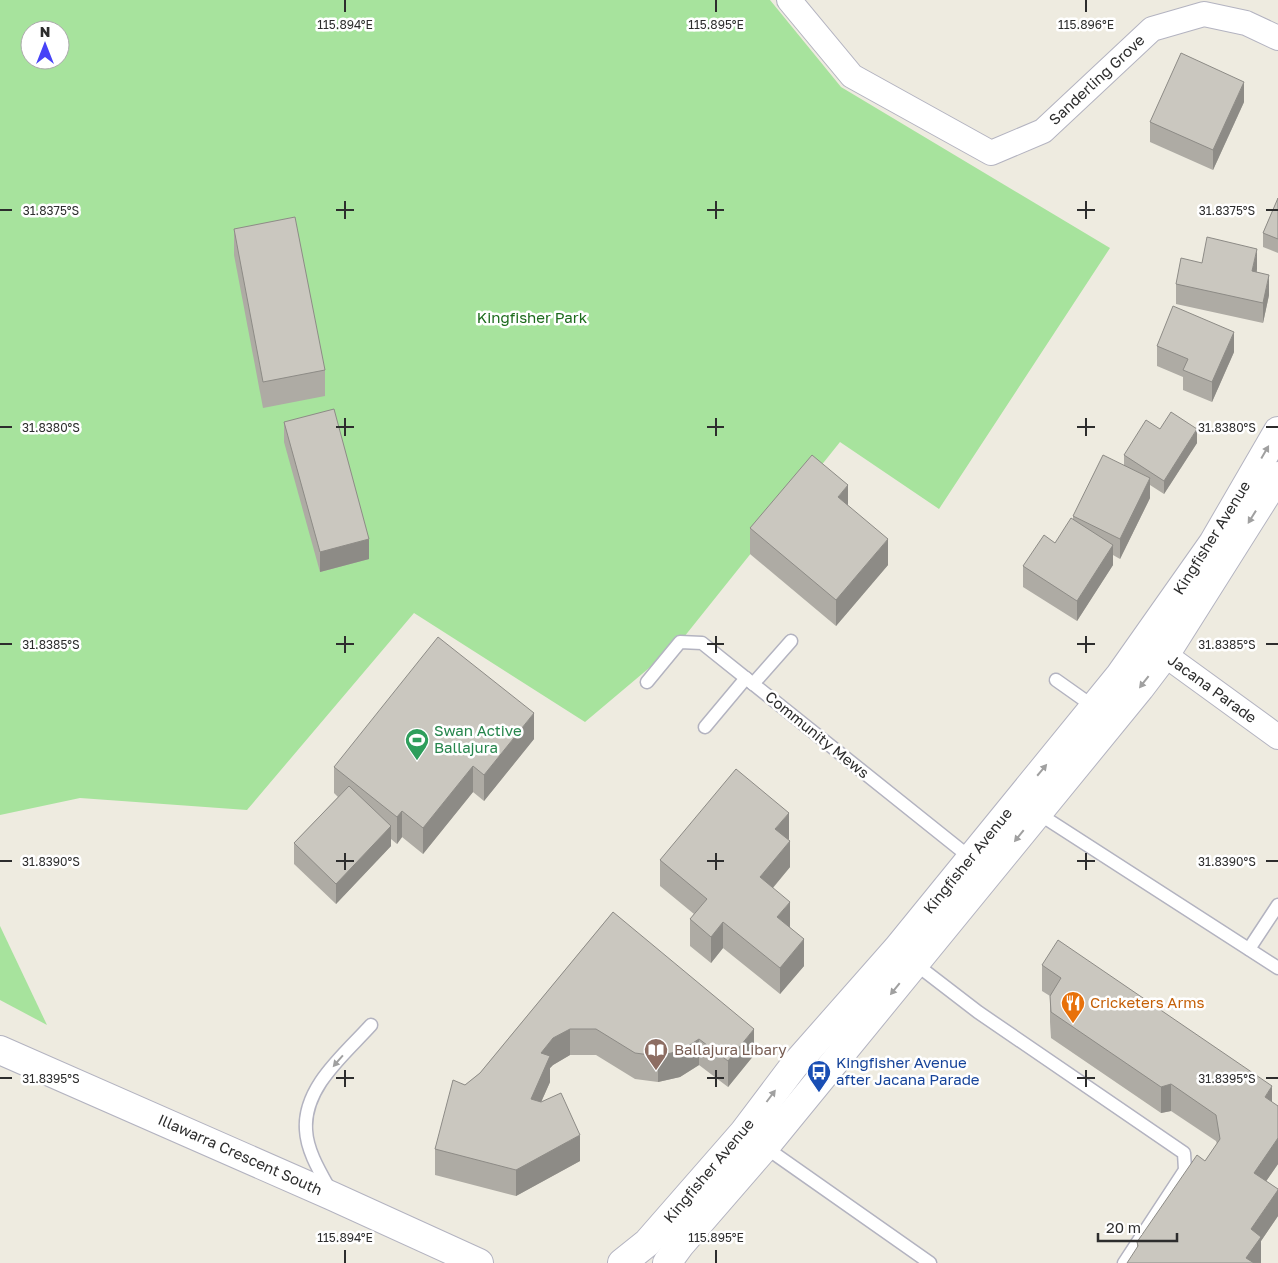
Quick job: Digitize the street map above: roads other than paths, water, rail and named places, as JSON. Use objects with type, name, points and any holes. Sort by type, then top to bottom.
[{"type":"street","name":"Sanderling Grove","points":[[789,0],[852,76],[991,153],[1043,131],[1152,29],[1204,14],[1246,23],[1278,38]]},
{"type":"street","name":"Kingfisher Avenue","points":[[1155,648],[1278,430]]},
{"type":"street","name":"Kingfisher Avenue","points":[[668,1263],[754,1140],[906,956],[1155,648],[1278,476]]},
{"type":"street","name":"Jacana Parade","points":[[1155,648],[1278,738]]},
{"type":"street","name":"Illawarra Crescent South","points":[[0,1050],[479,1263]]},
{"type":"street","name":"Kingfisher Avenue","points":[[622,1263],[647,1243],[754,1140]]},
{"type":"lane","points":[[705,727],[791,641]]},
{"type":"lane","name":"Community Mews","points":[[648,682],[680,642],[702,643],[979,866]]},
{"type":"lane","points":[[1056,680],[1103,714]]},
{"type":"lane","points":[[1028,806],[1278,968]]},
{"type":"lane","points":[[1249,949],[1278,905]]},
{"type":"lane","points":[[906,956],[978,1012],[1184,1153],[1185,1170],[1124,1263]]},
{"type":"lane","points":[[332,1196],[311,1151],[306,1131],[307,1111],[326,1075],[371,1025]]},
{"type":"lane","points":[[754,1140],[930,1263]]},
{"type":"place","name":"Swan Active Ballajura","points":[[417,761]]},
{"type":"place","name":"Cricketers Arms","points":[[1073,1024]]},
{"type":"place","name":"Ballajura Libary","points":[[656,1071]]},
{"type":"place","name":"Kingfisher Avenue after Jacana Parade","points":[[819,1093]]},
{"type":"park label","name":"Kingfisher Park","points":[[532,318]]}]
